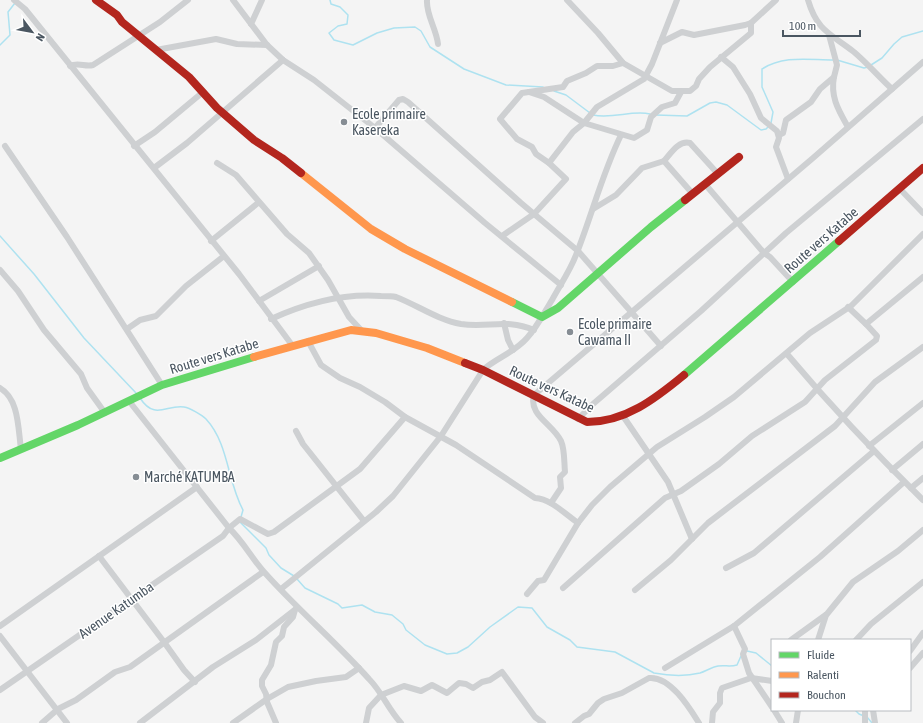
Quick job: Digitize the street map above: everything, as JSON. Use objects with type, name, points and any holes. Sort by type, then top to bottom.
[{"type":"street","points":[[96,0],[105,8],[116,13],[122,22],[189,77],[222,112],[254,140],[282,158],[371,229],[405,249],[542,317]]},
{"type":"street","points":[[70,66],[76,64],[88,66],[93,65],[175,12],[188,0]]},
{"type":"street","points":[[233,0],[266,45],[283,60],[314,80],[375,128],[409,159],[560,284]]},
{"type":"street","points":[[251,24],[262,0]]},
{"type":"street","points":[[427,0],[426,9],[435,29],[438,44]]},
{"type":"street","points":[[568,0],[623,63],[646,75],[669,90],[681,92],[690,91],[696,86],[701,76],[721,57],[751,33],[751,23]]},
{"type":"street","points":[[549,164],[573,132],[584,123],[597,107],[644,79],[677,0]]},
{"type":"street","points":[[660,43],[682,32],[698,34],[751,23],[776,0]]},
{"type":"street","points":[[808,0],[815,20],[829,35],[853,52],[892,89]]},
{"type":"street","points":[[16,1],[134,146],[154,168],[292,345]]},
{"type":"street","points":[[829,35],[837,64],[832,87],[834,100],[848,127]]},
{"type":"street","points":[[156,50],[216,39],[237,44],[266,45]]},
{"type":"street","points":[[721,57],[733,67],[750,94],[761,118],[771,124],[779,135]]},
{"type":"street","points":[[154,168],[187,143],[283,60]]},
{"type":"street","points":[[551,503],[561,488],[560,477],[565,472],[563,445],[558,435],[534,409],[532,401],[534,394],[788,179],[923,62]]},
{"type":"street","points":[[502,236],[534,214],[565,180],[564,177],[536,154],[532,147],[517,139],[500,120],[522,93],[563,87],[567,81],[581,76],[597,66],[613,66],[623,63]]},
{"type":"street","points":[[788,179],[776,147],[779,135],[783,133],[786,120],[811,102],[820,89],[834,77]]},
{"type":"street","points":[[134,146],[155,132],[203,92]]},
{"type":"street","points":[[529,92],[544,97],[584,123],[604,128],[621,136],[634,138],[648,128],[651,117],[662,107],[675,103],[681,92]]},
{"type":"street","points":[[375,128],[398,100],[405,100],[578,251],[661,346]]},
{"type":"street","points":[[578,419],[726,290],[764,253],[923,119]]},
{"type":"street","points":[[281,589],[393,496],[441,436],[483,370],[513,350],[534,330],[578,251],[605,171],[621,136]]},
{"type":"street","points":[[593,209],[612,199],[642,168],[664,161],[683,143],[690,143],[694,145],[718,174]]},
{"type":"street","points":[[5,146],[68,237],[162,385]]},
{"type":"street","points":[[542,317],[558,308],[692,193],[739,157]]},
{"type":"street","points":[[664,161],[692,193]]},
{"type":"street","points":[[217,163],[236,175],[287,234],[309,253],[328,280],[349,317],[362,331]]},
{"type":"street","name":"Route vers Katabe","points":[[0,458],[105,413],[162,385],[292,345],[338,333],[362,331],[376,333],[427,348],[483,370],[534,394],[578,419],[596,423],[607,422],[642,406],[682,376],[793,282],[923,168]]},
{"type":"street","points":[[705,184],[738,220],[764,253],[770,257],[793,282]]},
{"type":"street","points":[[900,189],[923,213]]},
{"type":"street","points":[[212,241],[258,202]]},
{"type":"street","points":[[527,594],[538,580],[544,580],[578,523],[603,494],[664,441],[686,430],[734,397],[787,354],[810,333],[848,308],[923,234]]},
{"type":"street","points":[[127,329],[140,320],[156,316],[186,286],[224,256]]},
{"type":"street","points":[[259,301],[319,266]]},
{"type":"street","points":[[0,270],[18,291],[44,330],[81,374],[87,388],[105,413]]},
{"type":"street","points":[[866,324],[923,277]]},
{"type":"street","points":[[271,319],[294,308],[337,298],[372,295],[394,296],[454,322],[470,324],[520,324],[534,330]]},
{"type":"street","points":[[563,588],[625,534],[636,522],[672,494],[681,491],[719,464],[752,436],[805,402],[816,389],[876,340],[878,336],[848,308]]},
{"type":"street","points":[[504,323],[508,340],[513,350]]},
{"type":"street","points":[[308,341],[321,365],[340,378],[360,387],[385,402],[405,418],[441,436],[498,473],[521,490],[535,498],[551,503],[578,523]]},
{"type":"street","points":[[635,590],[692,540],[708,523],[809,448],[842,418],[875,382],[923,347]]},
{"type":"street","points":[[787,354],[842,418],[923,500]]},
{"type":"street","points":[[0,388],[11,399],[18,422],[21,449]]},
{"type":"street","points":[[132,400],[228,528],[245,546],[263,572],[281,589],[296,609],[319,627],[376,686],[401,723]]},
{"type":"street","points":[[869,446],[923,403]]},
{"type":"street","points":[[623,416],[668,482],[692,540]]},
{"type":"street","points":[[228,528],[240,519],[243,519],[268,534],[274,532],[366,463],[405,418]]},
{"type":"street","points":[[296,431],[299,439],[364,521]]},
{"type":"street","points":[[892,470],[923,444]]},
{"type":"street","points":[[726,568],[754,553],[874,451]]},
{"type":"street","points":[[911,488],[923,478]]},
{"type":"street","points":[[665,668],[734,626],[820,557],[904,482]]},
{"type":"street","points":[[0,626],[197,487]]},
{"type":"street","name":"Avenue Katumba","points":[[0,690],[223,536],[228,528]]},
{"type":"street","points":[[792,639],[827,614],[842,598],[853,582],[898,551],[923,530]]},
{"type":"street","points":[[99,556],[184,670],[195,682]]},
{"type":"street","points":[[42,723],[58,709],[76,700],[115,672],[130,667],[263,572]]},
{"type":"street","points":[[857,639],[871,624],[923,582]]},
{"type":"street","points":[[140,723],[296,609]]},
{"type":"street","points":[[276,723],[262,680],[271,665],[276,642],[282,636],[284,628],[293,618],[296,609]]},
{"type":"street","points":[[818,639],[827,614]]},
{"type":"street","points":[[734,626],[745,648],[743,654],[749,673],[771,706]]},
{"type":"street","points":[[911,650],[923,633]]},
{"type":"street","points":[[0,636],[27,672],[58,709],[67,723]]},
{"type":"street","points":[[911,667],[923,654]]},
{"type":"street","points":[[233,723],[267,699],[288,687],[346,677],[359,668]]},
{"type":"street","points":[[366,723],[369,708],[381,695],[404,686],[424,691],[432,685],[447,693],[458,683],[473,688],[482,682],[490,680],[502,672],[543,723]]},
{"type":"street","points":[[575,723],[590,713],[604,698],[620,695],[649,678],[654,678],[671,685],[699,723]]},
{"type":"street","points":[[712,723],[713,712],[720,703],[720,693],[722,688],[734,682],[753,678],[771,681]]},
{"type":"street","points":[[775,711],[782,723]]},
{"type":"street","points":[[796,723],[798,711]]},
{"type":"street","points":[[865,711],[865,723]]},
{"type":"street","points":[[873,711],[875,723]]},
{"type":"waterway","points":[[330,0],[331,4],[340,7],[348,15],[347,24],[338,26],[329,33],[334,40],[353,45],[377,33],[394,28],[415,27],[421,31],[430,47],[464,69],[506,85],[543,87]]},
{"type":"waterway","points":[[0,45],[10,35],[8,12],[15,3]]},
{"type":"waterway","points":[[871,65],[882,58],[902,37],[923,31]]},
{"type":"waterway","points":[[771,123],[773,112],[762,87],[762,69],[788,60],[834,60]]},
{"type":"waterway","points":[[837,60],[864,68],[868,67]]},
{"type":"waterway","points":[[554,91],[566,95],[590,113]]},
{"type":"waterway","points":[[656,115],[687,116],[710,103],[716,102],[727,105],[761,130],[766,129],[769,126]]},
{"type":"waterway","points":[[593,115],[608,116],[636,113],[650,114]]},
{"type":"waterway","points":[[0,236],[34,274],[84,338],[136,393]]},
{"type":"waterway","points":[[140,398],[151,409],[161,410],[184,407],[196,412],[206,419],[214,429],[224,451],[234,487],[243,510],[241,517]]},
{"type":"waterway","points":[[240,522],[266,548],[269,555],[281,568],[294,576]]},
{"type":"waterway","points":[[297,579],[305,588],[338,604],[342,608],[362,605],[375,612],[392,615],[403,624],[406,630],[425,645],[447,654],[457,653],[468,647],[490,627],[518,607],[532,608],[547,627],[570,640],[577,647],[615,652],[654,673],[677,676],[700,673],[718,666],[737,665],[741,656]]},
{"type":"waterway","points":[[747,651],[756,653],[771,665]]},
{"type":"waterway","points":[[856,711],[864,716]]},
{"type":"waterway","points":[[867,717],[872,723]]},
{"type":"traffic: fast","points":[[512,302],[542,317],[558,308],[651,227],[685,200]]},
{"type":"traffic: fast","points":[[684,375],[839,241]]},
{"type":"traffic: fast","points":[[0,458],[78,425],[162,385],[254,357]]},
{"type":"traffic: slow","points":[[301,173],[371,229],[405,249],[512,302]]},
{"type":"traffic: slow","points":[[254,357],[351,330],[376,333],[427,348],[465,363]]},
{"type":"traffic: jam","points":[[96,0],[117,15],[122,22],[189,77],[217,108],[254,140],[282,158],[301,173]]},
{"type":"traffic: jam","points":[[685,200],[739,157]]},
{"type":"traffic: jam","points":[[839,241],[923,168]]},
{"type":"traffic: jam","points":[[465,363],[483,370],[587,422],[614,418],[639,408],[684,375]]},
{"type":"place","name":"Ecole primaire Kasereka","points":[[344,122]]},
{"type":"place","name":"Ecole primaire Cawama II","points":[[570,332]]},
{"type":"place","name":"Marché KATUMBA","points":[[136,477]]}]
